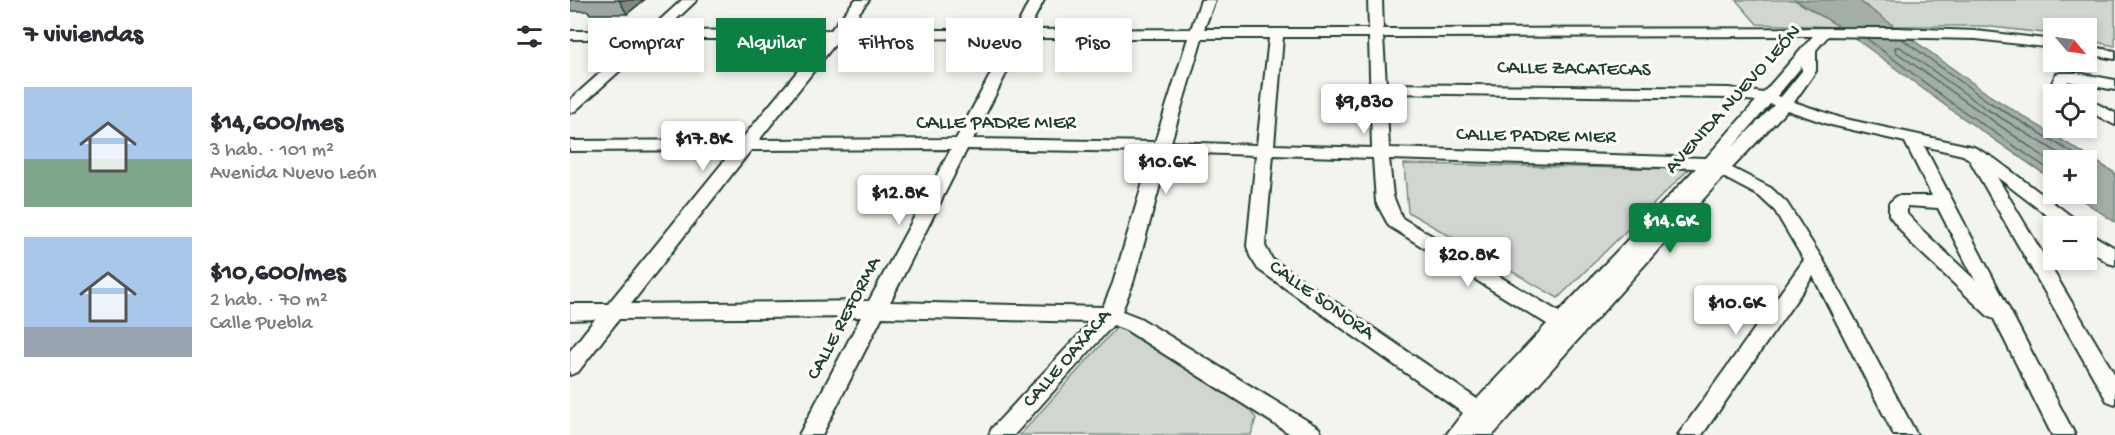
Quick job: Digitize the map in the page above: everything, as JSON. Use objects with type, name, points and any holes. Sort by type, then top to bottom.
[{"type":"street","points":[[670,18],[690,0]]},
{"type":"street","points":[[570,366],[862,0]]},
{"type":"street","name":"CALLE REFORMA","points":[[1028,18],[1037,0]]},
{"type":"street","name":"CALLE OAXACA","points":[[1000,435],[1110,315],[1123,284],[1161,147],[1208,0]]},
{"type":"street","points":[[1375,0],[1384,198],[1390,215],[1396,222],[1568,324]]},
{"type":"street","points":[[1043,33],[1355,33],[1375,27],[1977,34],[2043,43]]},
{"type":"street","name":"AVENIDA NUEVO LEÓN","points":[[1776,101],[1809,71],[1810,50],[1824,32]]},
{"type":"street","points":[[704,35],[946,33]]},
{"type":"street","name":"CALLE SONORA","points":[[1276,34],[1267,150],[1256,246],[1259,256],[1265,264],[1483,422]]},
{"type":"street","points":[[570,35],[588,35]]},
{"type":"street","points":[[2097,52],[2115,55]]},
{"type":"street","points":[[570,108],[610,72]]},
{"type":"street","name":"CALLE REFORMA","points":[[810,435],[1000,72]]},
{"type":"street","points":[[2060,84],[2061,77],[2070,76],[2115,85]]},
{"type":"street","name":"CALLE ZACATECAS","points":[[1378,88],[1729,93],[1776,101],[1837,122],[1954,147],[1975,154],[2059,216]]},
{"type":"street","points":[[1457,435],[1483,422],[1568,324],[1776,101]]},
{"type":"street","points":[[2097,109],[2115,120]]},
{"type":"street","points":[[1912,139],[2064,435]]},
{"type":"street","name":"CALLE PADRE MIER","points":[[570,146],[964,144],[1161,147],[1715,166]]},
{"type":"street","points":[[1975,154],[2115,395]]},
{"type":"street","points":[[1715,166],[1765,192],[1781,207],[1814,260],[1906,435]]},
{"type":"street","points":[[1944,202],[1903,200],[1898,203],[1898,214],[1916,236],[2006,321]]},
{"type":"street","points":[[2097,245],[2115,258]]},
{"type":"street","points":[[1689,435],[1814,260]]},
{"type":"street","points":[[570,312],[876,309],[1110,315],[1133,324],[1311,435]]},
{"type":"shaded area","points":[[1736,0],[1795,0],[1840,27],[1757,24]]},
{"type":"shaded area","points":[[1857,0],[2115,0],[2115,46],[2097,42],[2097,18],[2043,18],[2043,33],[1983,26],[1893,26]]},
{"type":"shaded area","points":[[1404,164],[1689,169],[1558,298],[1408,212]]},
{"type":"shaded area","points":[[1117,327],[1129,327],[1247,407],[1256,418],[1251,435],[1020,435]]},
{"type":"water","points":[[1795,0],[1858,0],[1992,97],[2043,129],[2043,138],[2058,138],[2078,150],[2043,150],[2043,173],[1950,109],[1840,27]]},
{"type":"water","points":[[2097,162],[2115,173],[2115,222],[2088,204],[2097,204]]}]
